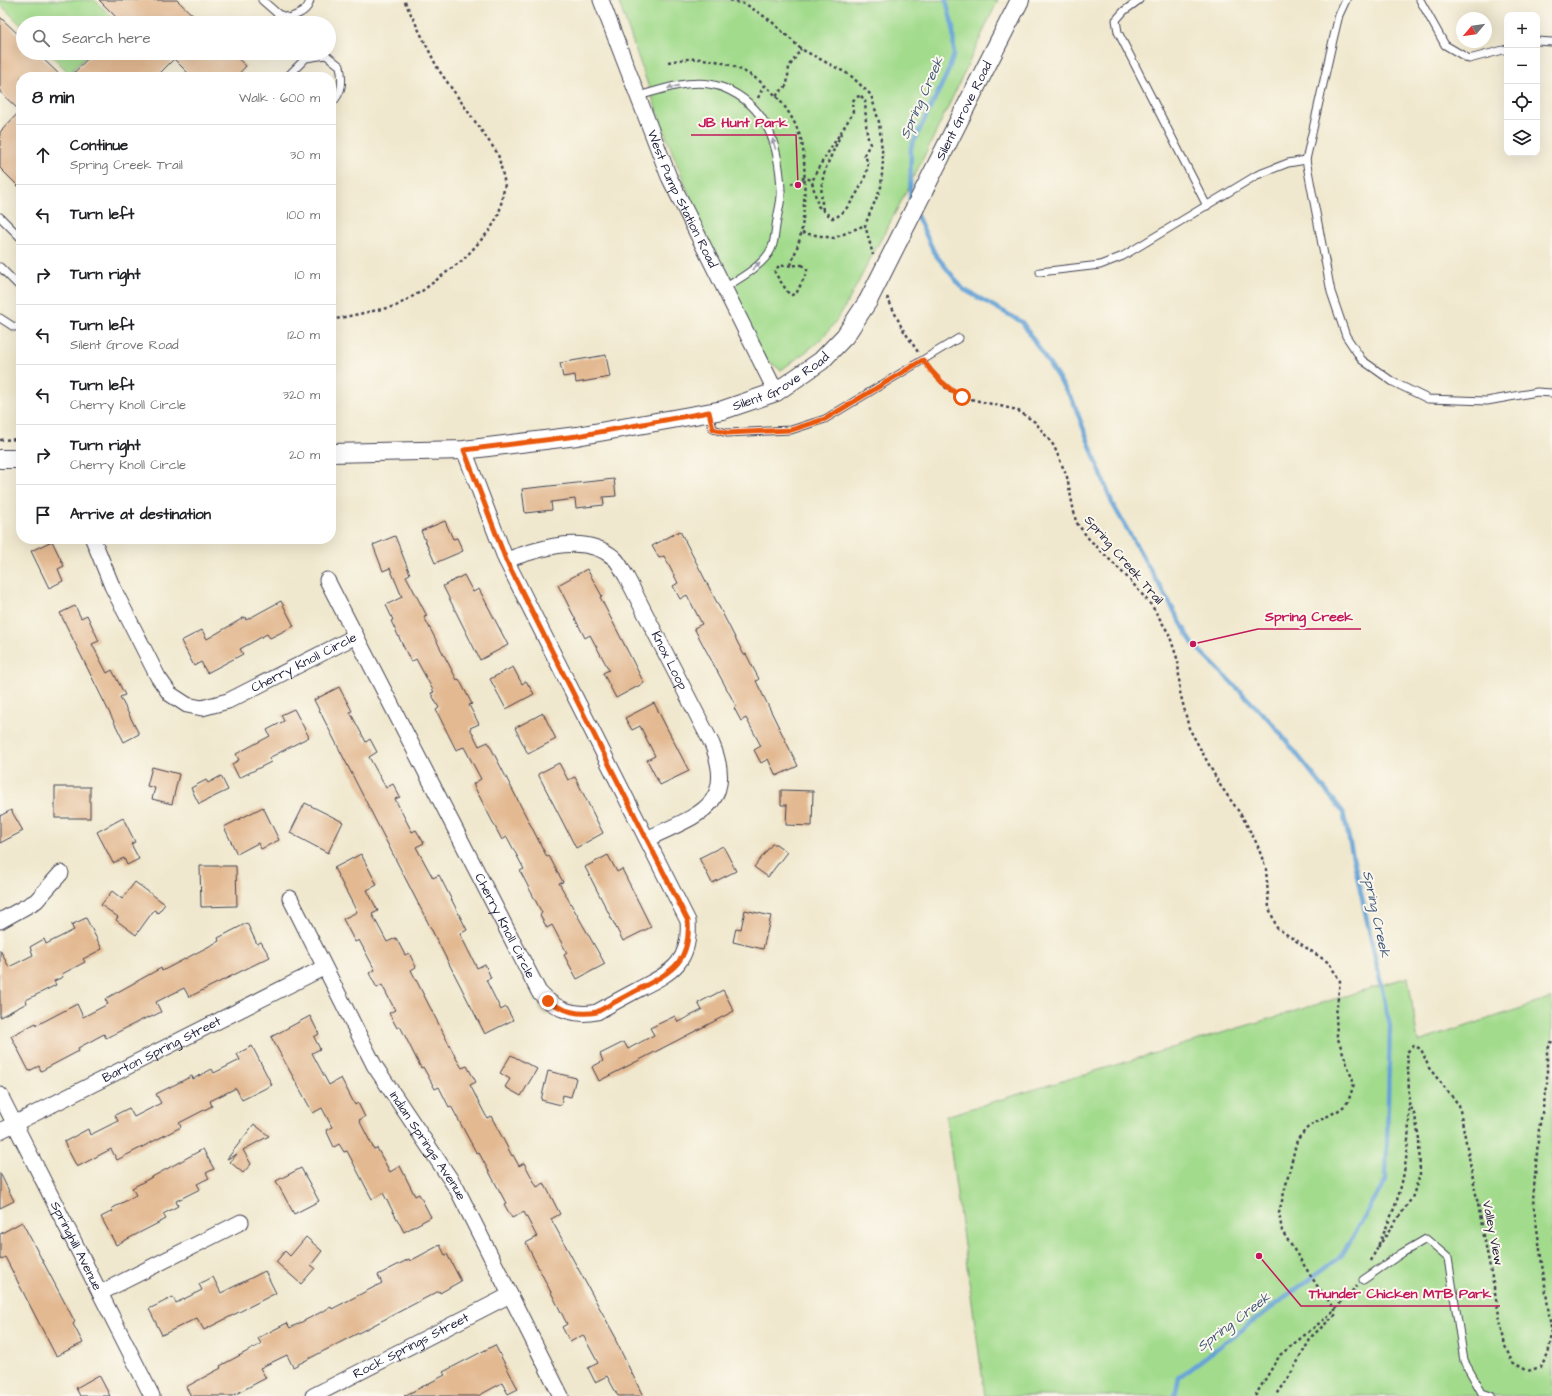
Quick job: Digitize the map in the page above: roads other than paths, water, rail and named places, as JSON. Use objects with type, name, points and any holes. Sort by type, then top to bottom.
[{"type":"street","name":"West Pump Station Road","points":[[601,0],[669,177],[776,392]]},
{"type":"street","name":"Silent Grove Road","points":[[336,453],[464,450],[577,436],[723,410],[776,392],[821,361],[845,336],[868,301],[1020,0]]},
{"type":"street","name":"Cherry Knoll Circle","points":[[95,544],[112,586],[158,677],[170,694],[187,705],[202,708],[228,701],[356,636],[539,992],[548,1001],[561,1010],[584,1015],[597,1012],[668,974],[680,961],[687,946],[689,935],[688,921],[506,560],[464,450]]},
{"type":"street","points":[[0,459],[16,459]]},
{"type":"street","name":"Knox Loop","points":[[506,560],[531,552],[562,545],[574,545],[600,549],[615,558],[626,576],[712,744],[719,761],[721,777],[715,798],[707,807],[693,816],[647,839]]},
{"type":"street","points":[[327,580],[356,636]]},
{"type":"street","points":[[0,921],[36,902],[61,872]]},
{"type":"street","name":"Indian Springs Avenue","points":[[290,898],[374,1065],[458,1189],[561,1396]]},
{"type":"street","name":"Barton Spring Street","points":[[0,1132],[324,968]]},
{"type":"street","name":"Springhill Avenue","points":[[0,1095],[152,1396]]},
{"type":"street","points":[[100,1294],[241,1222]]},
{"type":"street","name":"Rock Springs Street","points":[[313,1396],[510,1295]]},
{"type":"lane","points":[[262,0],[278,14],[284,16]]},
{"type":"lane","points":[[294,16],[300,14],[309,7],[310,0]]},
{"type":"lane","points":[[1139,0],[1124,11],[1116,20],[1118,32],[1207,206]]},
{"type":"lane","points":[[1346,0],[1339,15],[1306,160],[1331,292],[1346,336],[1362,360],[1393,382],[1428,399],[1487,402],[1537,392],[1552,393]]},
{"type":"lane","points":[[1420,0],[1445,45],[1469,59],[1504,50]]},
{"type":"lane","points":[[1540,41],[1552,42]]},
{"type":"lane","points":[[292,72],[304,60]]},
{"type":"lane","points":[[332,60],[340,66],[343,83],[339,96],[336,99]]},
{"type":"lane","points":[[638,96],[674,86],[694,83],[724,88],[751,104],[769,127],[776,146],[781,188],[772,248],[755,269],[724,288]]},
{"type":"lane","points":[[1040,272],[1100,265],[1123,256],[1257,176],[1288,164],[1306,160]]},
{"type":"lane","points":[[0,217],[16,233]]},
{"type":"lane","points":[[0,267],[16,283]]},
{"type":"lane","points":[[0,318],[14,327],[16,327]]},
{"type":"lane","points":[[709,412],[713,429],[727,433],[791,430],[825,419],[959,338]]},
{"type":"lane","points":[[1363,1280],[1402,1253],[1426,1239],[1448,1258],[1464,1361],[1482,1392],[1491,1396]]},
{"type":"waterway","name":"Spring Creek","points":[[910,202],[911,147],[947,74],[954,54],[953,28],[946,0]]},
{"type":"waterway","name":"Spring Creek","points":[[917,216],[935,254],[963,289],[1022,322],[1073,401],[1112,503],[1193,644],[1271,722],[1343,812],[1370,934],[1390,1026],[1386,1180],[1342,1255],[1179,1377],[1175,1396]]},
{"type":"place","name":"JB Hunt Park","points":[[798,185]]},
{"type":"place","name":"Spring Creek","points":[[1193,644]]},
{"type":"place","name":"Thunder Chicken MTB Park","points":[[1259,1256]]}]
